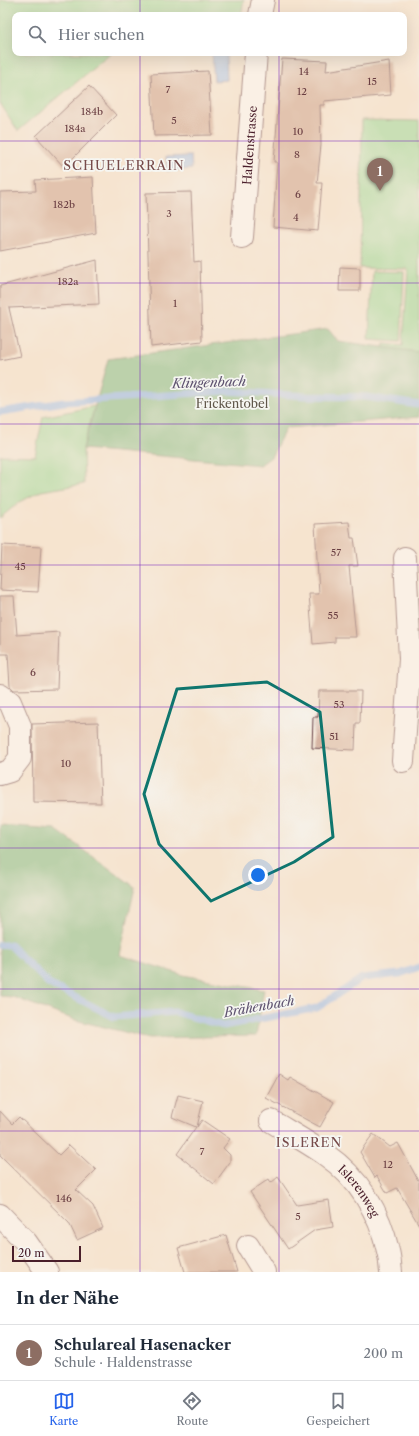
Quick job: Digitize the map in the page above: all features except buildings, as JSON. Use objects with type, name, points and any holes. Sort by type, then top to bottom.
[{"type":"street","points":[[261,12],[263,0]]},
{"type":"street","name":"Haldenstrasse","points":[[242,237],[256,56]]},
{"type":"street","points":[[403,761],[414,659],[405,558]]},
{"type":"street","points":[[0,695],[10,702],[20,726],[20,758],[10,771],[0,774]]},
{"type":"street","name":"Islerenweg","points":[[271,1121],[327,1155],[349,1175],[366,1197],[379,1222],[389,1251],[391,1272]]},
{"type":"street","points":[[0,1216],[26,1242],[47,1272]]},
{"type":"street","points":[[248,1246],[264,1272]]},
{"type":"highlighted area","points":[[267,682],[320,712],[333,837],[294,862],[211,901],[159,844],[144,794],[177,689]]},
{"type":"green space","points":[[0,0],[244,0],[242,12],[12,12],[12,56],[108,56],[18,131],[0,103]]},
{"type":"green space","points":[[362,120],[419,121],[419,364],[382,360],[384,343],[403,345],[408,269],[360,268]]},
{"type":"green space","points":[[372,271],[404,272],[401,341],[369,339]]},
{"type":"green space","name":"Frickentobel","points":[[328,329],[338,341],[419,352],[419,417],[286,428],[271,457],[260,465],[83,449],[108,359]]},
{"type":"green space","points":[[95,406],[83,448],[84,484],[41,491],[18,503],[0,518],[0,455],[35,456],[43,417]]},
{"type":"green space","points":[[0,825],[55,829],[135,887],[120,955],[183,975],[264,990],[256,1036],[149,1038],[75,1020],[13,997],[0,996]]},
{"type":"water","points":[[212,56],[226,56],[227,80],[214,81]]},
{"type":"water","points":[[191,156],[192,169],[167,171],[166,157]]},
{"type":"waterway","name":"Klingenbach","points":[[0,412],[64,402],[227,391],[306,396],[366,397],[419,405]]},
{"type":"waterway","name":"Brähenbach","points":[[0,945],[10,945],[49,984],[114,1017],[175,1012],[223,1026],[317,1008],[362,978],[400,974],[419,967]]},
{"type":"place","name":"Schulareal Hasenacker","points":[[380,191]]},
{"type":"district","name":"SCHUELERRAIN","points":[[124,165]]},
{"type":"district","name":"ISLEREN","points":[[309,1142]]}]
